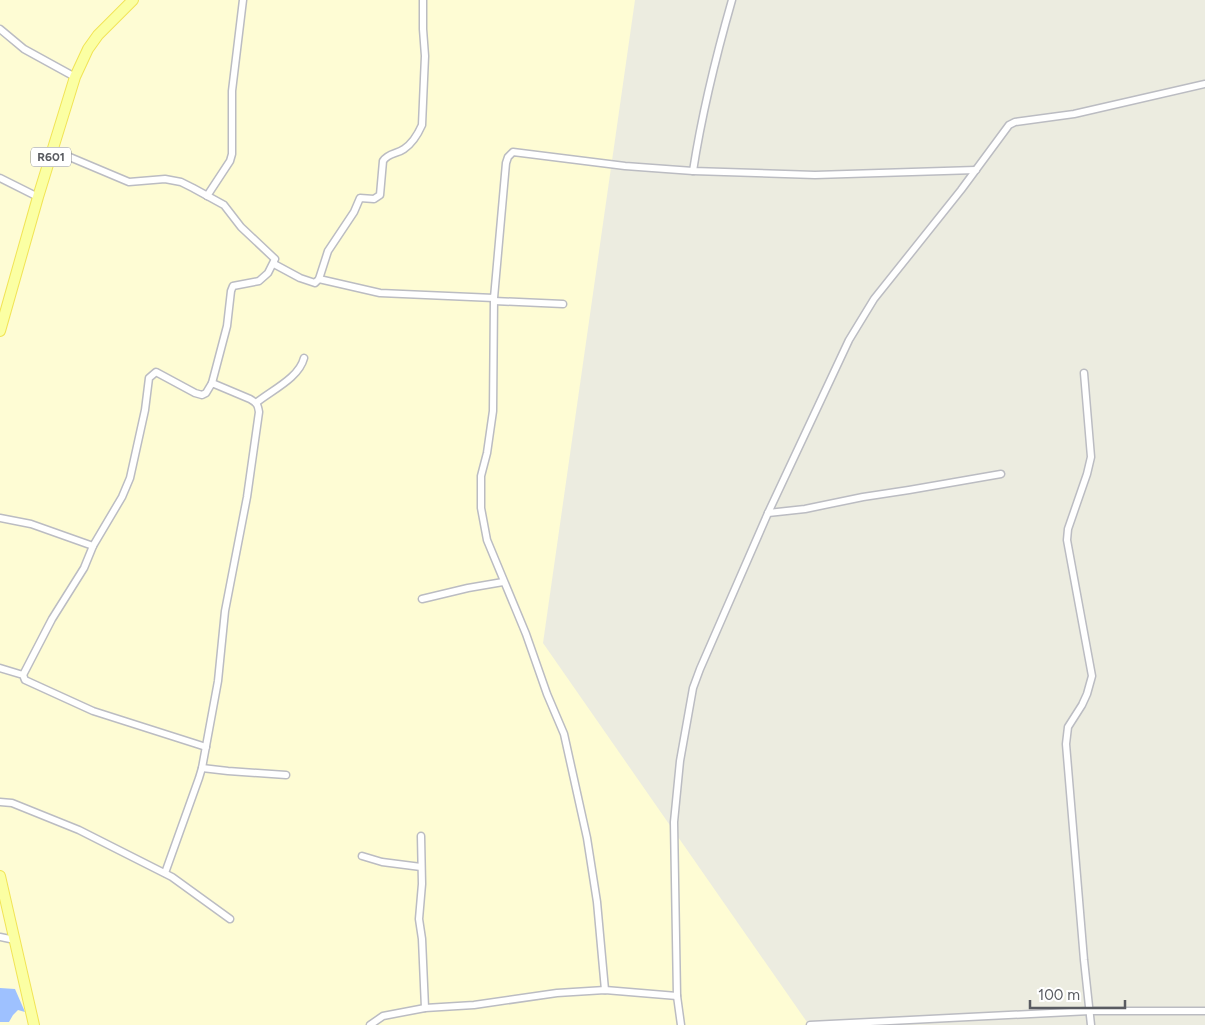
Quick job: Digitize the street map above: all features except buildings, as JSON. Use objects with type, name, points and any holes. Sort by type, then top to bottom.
[{"type":"main road","name":"R601","points":[[0,331],[38,197],[75,77],[88,49],[98,35],[133,0]]},
{"type":"main road","points":[[0,876],[34,1025]]},
{"type":"street","points":[[207,196],[232,154],[232,91],[243,0]]},
{"type":"street","points":[[274,264],[313,284],[319,278],[328,252],[354,212],[360,198],[374,199],[380,195],[383,161],[385,158],[403,150],[418,134],[422,125],[425,56],[423,0]]},
{"type":"street","points":[[694,171],[700,127],[718,48],[732,0]]},
{"type":"street","points":[[0,29],[24,49],[75,77]]},
{"type":"street","points":[[681,1025],[677,996],[674,822],[676,785],[693,688],[768,513],[849,340],[869,307],[898,266],[1012,123],[1090,111],[1205,84]]},
{"type":"street","points":[[23,675],[52,619],[84,568],[93,546],[122,497],[130,478],[145,410],[149,378],[156,372],[195,393],[202,395],[206,393],[212,383],[227,326],[230,291],[233,286],[259,281],[276,259],[241,226],[224,205],[181,182],[165,179],[129,182],[53,150]]},
{"type":"street","points":[[605,990],[597,902],[587,838],[564,734],[546,694],[526,634],[487,540],[481,508],[482,476],[494,411],[494,300],[508,157],[513,152],[625,166],[694,171],[814,175],[976,170]]},
{"type":"street","points":[[0,178],[38,197]]},
{"type":"street","points":[[319,278],[380,293],[563,304]]},
{"type":"street","points":[[256,402],[289,380],[304,358]]},
{"type":"street","points":[[1084,373],[1091,457],[1068,529],[1067,540],[1092,676],[1082,705],[1068,727],[1066,744],[1091,1025]]},
{"type":"street","points":[[165,874],[202,768],[218,681],[224,611],[246,497],[259,412],[256,402],[212,383]]},
{"type":"street","points":[[768,513],[805,509],[862,497],[1001,474]]},
{"type":"street","points":[[0,518],[31,524],[93,546]]},
{"type":"street","points":[[422,599],[503,582]]},
{"type":"street","points":[[0,668],[23,675],[25,680],[30,683],[93,711],[206,747]]},
{"type":"street","points":[[202,768],[286,775]]},
{"type":"street","points":[[0,802],[12,802],[79,830],[165,874],[230,919]]},
{"type":"street","points":[[421,836],[422,884],[419,919],[422,939],[425,1008]]},
{"type":"street","points":[[362,856],[382,862],[421,867]]},
{"type":"street","points":[[0,937],[15,940]]},
{"type":"street","points":[[370,1025],[383,1016],[425,1008],[474,1005],[557,993],[605,990],[677,996]]},
{"type":"street","points":[[810,1025],[1090,1011],[1205,1011]]},
{"type":"shaded area","points":[[0,0],[635,0],[543,643],[809,1025],[0,1025]]},
{"type":"water","points":[[0,988],[15,989],[25,1012],[18,1010],[9,1022],[0,1022]]}]
